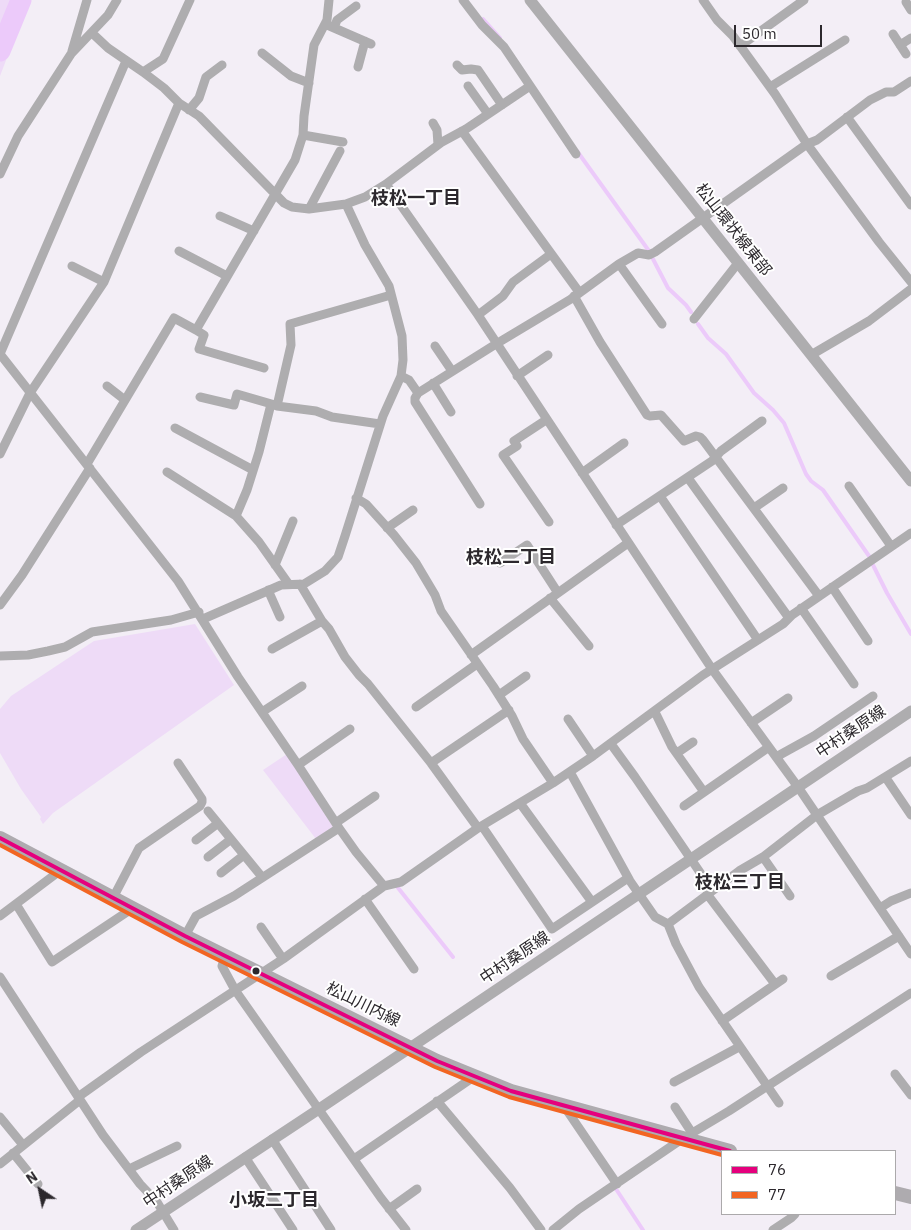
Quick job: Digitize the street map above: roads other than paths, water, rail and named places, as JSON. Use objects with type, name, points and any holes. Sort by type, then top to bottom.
[{"type":"main road","name":"松山川内線","points":[[0,838],[185,936],[437,1061],[511,1091],[687,1136],[727,1150]]},
{"type":"main road","points":[[896,1193],[911,1198]]},
{"type":"street","points":[[71,54],[87,0]]},
{"type":"street","points":[[0,174],[18,136],[71,54],[108,15],[117,0]]},
{"type":"street","points":[[143,72],[162,59],[190,0]]},
{"type":"street","points":[[329,0],[327,20],[329,26],[368,43],[358,67]]},
{"type":"street","points":[[463,0],[504,47],[576,154]]},
{"type":"street","name":"松山環状線東部","points":[[530,0],[911,481]]},
{"type":"street","points":[[703,0],[740,46],[879,242],[911,282]]},
{"type":"street","points":[[740,46],[804,0]]},
{"type":"street","points":[[196,330],[295,160],[303,135],[314,45],[329,26],[356,6]]},
{"type":"street","points":[[92,33],[108,48],[143,72],[164,88],[179,103],[199,116],[284,203],[309,209],[346,204],[365,197],[438,146],[530,86]]},
{"type":"street","points":[[893,34],[906,54]]},
{"type":"street","points":[[900,45],[911,38]]},
{"type":"street","points":[[770,87],[845,40]]},
{"type":"street","points":[[262,53],[290,76],[309,83]]},
{"type":"street","points":[[126,61],[0,354],[178,581],[238,677],[356,852],[384,886]]},
{"type":"street","points":[[189,110],[199,98],[206,77],[222,65]]},
{"type":"street","points":[[457,65],[462,70],[478,70],[502,105]]},
{"type":"street","points":[[480,504],[416,402],[415,398],[418,393],[577,294],[619,264],[638,254],[649,255],[655,252],[702,217],[808,144],[817,140],[870,100],[886,92],[894,92],[911,81]]},
{"type":"street","points":[[468,86],[488,114]]},
{"type":"street","points":[[0,454],[30,393],[104,282],[179,103]]},
{"type":"street","points":[[847,117],[911,205]]},
{"type":"street","points":[[433,123],[437,130],[438,146]]},
{"type":"street","points":[[462,131],[551,254],[577,294],[600,342],[647,415],[661,414],[684,441],[696,436],[700,437],[819,596]]},
{"type":"street","points":[[303,135],[342,146],[309,209]]},
{"type":"street","points":[[386,184],[478,316],[712,669],[798,787],[911,954]]},
{"type":"street","points":[[0,656],[28,654],[65,647],[92,632],[201,616],[288,583],[304,584],[325,571],[338,557],[380,424],[401,376],[403,360],[402,336],[389,286],[365,245],[346,204]]},
{"type":"street","points":[[220,216],[254,231]]},
{"type":"street","points":[[179,251],[227,276]]},
{"type":"street","points":[[478,316],[504,296],[513,282],[551,254]]},
{"type":"street","points":[[694,319],[738,263]]},
{"type":"street","points":[[619,264],[662,324]]},
{"type":"street","points":[[72,266],[104,282]]},
{"type":"street","points":[[811,356],[869,321],[911,289]]},
{"type":"street","points":[[236,516],[253,470],[291,346],[290,324],[391,295]]},
{"type":"street","points":[[0,605],[22,575],[89,466],[125,400],[174,318],[204,335],[198,349],[264,368]]},
{"type":"street","points":[[435,346],[452,371]]},
{"type":"street","points":[[517,376],[548,356]]},
{"type":"street","points":[[401,376],[408,380],[418,393]]},
{"type":"street","points":[[433,383],[451,412]]},
{"type":"street","points":[[107,386],[125,400]]},
{"type":"street","points":[[200,397],[234,405],[237,394],[274,405],[316,411],[332,417],[380,424]]},
{"type":"street","points":[[546,420],[514,442],[517,446],[503,455],[549,522]]},
{"type":"street","points":[[616,525],[712,461],[721,451],[762,421]]},
{"type":"street","points":[[175,428],[253,470]]},
{"type":"street","points":[[582,473],[624,443]]},
{"type":"street","points":[[167,472],[236,516],[288,583]]},
{"type":"street","points":[[688,478],[789,618]]},
{"type":"street","points":[[849,486],[891,546]]},
{"type":"street","points":[[754,508],[783,488]]},
{"type":"street","points":[[660,496],[758,640]]},
{"type":"street","points":[[356,498],[366,504],[416,563],[435,595],[441,612],[499,695],[523,738],[553,783]]},
{"type":"street","points":[[387,528],[414,510]]},
{"type":"street","points":[[275,565],[293,521]]},
{"type":"street","points":[[0,1164],[79,1099],[141,1052],[283,959],[384,886],[401,882],[480,827],[594,756],[712,669],[783,624],[801,608],[911,533]]},
{"type":"street","points":[[471,655],[628,543]]},
{"type":"street","points":[[500,563],[527,545],[554,596],[589,646]]},
{"type":"street","points":[[300,584],[345,657],[480,827],[552,929],[628,878]]},
{"type":"street","points":[[832,587],[868,641]]},
{"type":"street","points":[[268,590],[280,617]]},
{"type":"street","points":[[801,608],[854,684]]},
{"type":"street","points":[[272,649],[322,621]]},
{"type":"street","points":[[416,707],[478,664]]},
{"type":"street","points":[[499,695],[526,676]]},
{"type":"street","points":[[262,712],[302,686]]},
{"type":"street","points":[[776,757],[814,736],[873,696]]},
{"type":"street","points":[[751,723],[788,698]]},
{"type":"street","points":[[431,763],[508,710]]},
{"type":"street","name":"中村桑原線","points":[[136,1230],[911,710]]},
{"type":"street","points":[[655,712],[677,753],[704,792]]},
{"type":"street","points":[[568,719],[594,756]]},
{"type":"street","points":[[298,765],[350,729]]},
{"type":"street","points":[[677,753],[693,742]]},
{"type":"street","points":[[611,744],[690,860],[709,892],[779,982],[722,1021]]},
{"type":"street","points":[[684,806],[769,747]]},
{"type":"street","points":[[668,924],[709,892],[763,857],[817,815],[858,791],[886,778],[911,761]]},
{"type":"street","points":[[113,898],[139,848],[200,806],[202,802],[202,799],[178,763]]},
{"type":"street","points":[[570,772],[628,878],[655,917],[668,924],[676,944],[699,987],[778,1103]]},
{"type":"street","points":[[886,778],[911,815]]},
{"type":"street","points":[[185,936],[196,916],[234,896],[338,825],[375,796]]},
{"type":"street","points":[[520,803],[592,902]]},
{"type":"street","points":[[208,811],[262,877]]},
{"type":"street","points":[[196,840],[217,824]]},
{"type":"street","points":[[208,857],[230,840]]},
{"type":"street","points":[[221,873],[244,855]]},
{"type":"street","points":[[763,857],[790,896]]},
{"type":"street","points":[[0,916],[61,870]]},
{"type":"street","points":[[880,908],[891,901],[911,893]]},
{"type":"street","points":[[365,899],[414,969]]},
{"type":"street","points":[[16,904],[52,962],[133,908]]},
{"type":"street","points":[[261,927],[283,959]]},
{"type":"street","points":[[831,976],[899,936]]},
{"type":"street","points":[[225,956],[222,966],[235,990],[389,1209],[406,1230]]},
{"type":"street","points":[[0,977],[79,1099],[129,1170],[157,1202],[174,1230]]},
{"type":"street","points":[[553,1230],[579,1209],[687,1136],[911,993]]},
{"type":"street","points":[[674,1082],[739,1047]]},
{"type":"street","points":[[895,1074],[911,1095]]},
{"type":"street","points":[[354,1159],[475,1076]]},
{"type":"street","points":[[437,1101],[510,1188],[541,1230]]},
{"type":"street","points":[[564,1106],[617,1184]]},
{"type":"street","points":[[675,1107],[687,1136]]},
{"type":"street","points":[[0,1117],[23,1145]]},
{"type":"street","points":[[272,1139],[332,1230]]},
{"type":"street","points":[[129,1170],[177,1146]]},
{"type":"street","points":[[13,1153],[38,1184]]},
{"type":"street","points":[[245,1157],[293,1230]]},
{"type":"street","points":[[389,1209],[417,1189]]},
{"type":"street","points":[[773,1230],[794,1215]]},
{"type":"waterway","points":[[0,51],[21,0]]},
{"type":"waterway","points":[[483,19],[500,38]]},
{"type":"waterway","points":[[577,151],[649,251]]},
{"type":"waterway","points":[[653,259],[668,288],[691,312]]},
{"type":"waterway","points":[[698,324],[708,338],[726,354],[754,393],[784,423],[806,474],[811,481],[823,490],[869,556]]},
{"type":"waterway","points":[[873,565],[911,634]]},
{"type":"waterway","points":[[395,884],[453,957]]},
{"type":"waterway","points":[[616,1189],[643,1230]]},
{"type":"district","name":"枝松一丁目","points":[[416,199]]},
{"type":"district","name":"枝松二丁目","points":[[511,558]]},
{"type":"district","name":"枝松三丁目","points":[[740,883]]},
{"type":"district","name":"小坂二丁目","points":[[274,1201]]}]
